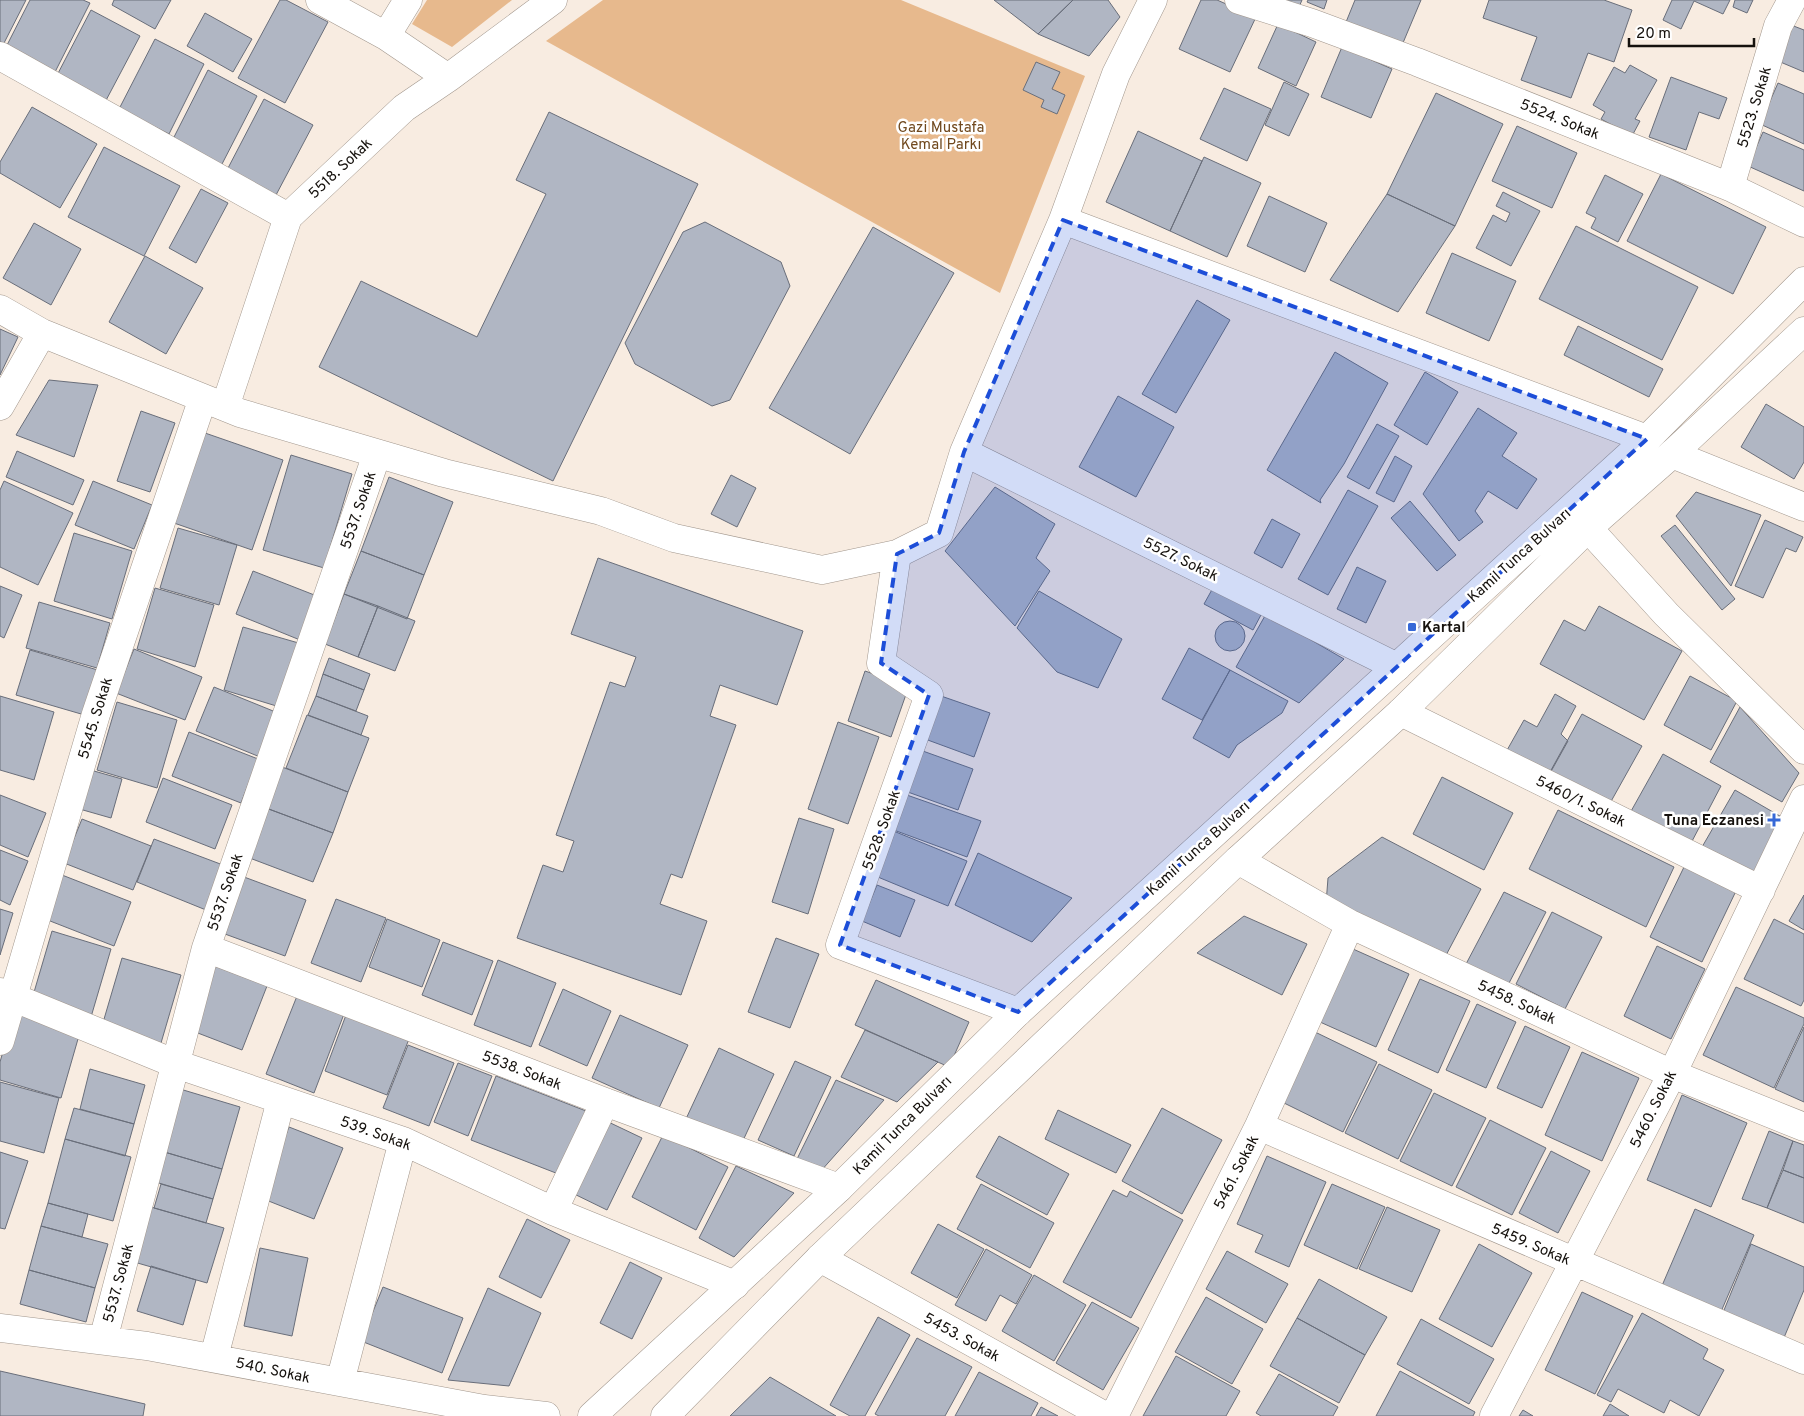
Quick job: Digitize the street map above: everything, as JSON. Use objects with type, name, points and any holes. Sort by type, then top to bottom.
[{"type":"street","points":[[320,0],[386,36],[448,78]]},
{"type":"street","points":[[386,36],[408,0]]},
{"type":"street","name":"5518. Sokak","points":[[214,403],[288,217],[404,108],[554,0]]},
{"type":"street","points":[[0,309],[42,333],[214,403],[444,473],[601,511],[674,538],[822,570],[897,554],[939,533],[964,452],[1064,220],[1116,74],[1153,0]]},
{"type":"street","name":"5524. Sokak","points":[[1239,0],[1312,23],[1418,62],[1730,187],[1804,224]]},
{"type":"street","name":"5523. Sokak","points":[[1730,187],[1778,26],[1792,0]]},
{"type":"street","points":[[3,64],[288,217]]},
{"type":"street","points":[[1064,220],[1647,438]]},
{"type":"street","name":"Kamil Tunca Bulvarı","points":[[592,1416],[839,1188],[1018,1012],[1647,438],[1804,281]]},
{"type":"street","name":"Kamil Tunca Bulvarı","points":[[665,1416],[820,1258],[1238,860],[1400,712],[1588,528],[1672,454],[1804,331]]},
{"type":"street","points":[[0,406],[42,333]]},
{"type":"street","name":"5545. Sokak","points":[[0,1041],[6,993],[96,714],[214,403]]},
{"type":"street","name":"5527. Sokak","points":[[964,452],[1397,666]]},
{"type":"street","name":"5537. Sokak","points":[[103,1340],[206,948],[377,454]]},
{"type":"street","points":[[1672,454],[1804,507]]},
{"type":"street","points":[[1588,528],[1666,614],[1804,750]]},
{"type":"street","name":"5528. Sokak","points":[[897,554],[881,663],[929,695],[840,945],[1018,1012]]},
{"type":"street","name":"5460/1. Sokak","points":[[1400,712],[1761,890]]},
{"type":"street","name":"5460. Sokak","points":[[1494,1416],[1672,1074],[1804,799]]},
{"type":"street","name":"5458. Sokak","points":[[1238,860],[1350,924],[1672,1074],[1804,1127]]},
{"type":"street","name":"5461. Sokak","points":[[1114,1416],[1259,1126],[1350,924]]},
{"type":"street","name":"5538. Sokak","points":[[206,948],[605,1102],[839,1188]]},
{"type":"street","name":"539. Sokak","points":[[6,993],[176,1064],[403,1141],[553,1211],[735,1284]]},
{"type":"street","points":[[214,1357],[281,1100]]},
{"type":"street","points":[[553,1211],[605,1102]]},
{"type":"street","name":"5459. Sokak","points":[[1259,1126],[1574,1263],[1804,1360]]},
{"type":"street","points":[[340,1382],[403,1141]]},
{"type":"street","name":"5453. Sokak","points":[[820,1258],[1105,1416]]},
{"type":"street","name":"540. Sokak","points":[[0,1328],[103,1340],[214,1357],[332,1382],[484,1409],[546,1416]]},
{"type":"highlighted area","points":[[1063,220],[1647,439],[1018,1012],[840,945],[929,695],[881,663],[897,554],[939,533],[964,452]]},
{"type":"green space","points":[[427,0],[512,0],[452,47],[412,24]]},
{"type":"green space","name":"Gazi Mustafa Kemal Parkı","points":[[603,0],[901,0],[1085,76],[1000,293],[546,41]]},
{"type":"building","points":[[0,0],[26,0],[4,43],[0,42]]},
{"type":"building","points":[[30,0],[83,0],[90,3],[54,74],[5,49]]},
{"type":"building","points":[[114,0],[171,0],[155,29],[112,5]]},
{"type":"building","points":[[280,0],[286,0],[328,22],[285,103],[238,78]]},
{"type":"building","points":[[994,0],[1073,0],[1038,34]]},
{"type":"building","points":[[1073,0],[1108,0],[1120,17],[1089,56],[1038,34]]},
{"type":"building","points":[[1201,0],[1217,0],[1256,17],[1230,72],[1179,49]]},
{"type":"building","points":[[1266,0],[1302,0],[1296,14]]},
{"type":"building","points":[[1308,0],[1327,0],[1324,9],[1307,2]]},
{"type":"building","points":[[1355,0],[1421,0],[1400,50],[1344,27]]},
{"type":"building","points":[[1489,0],[1604,0],[1632,10],[1614,62],[1588,53],[1571,98],[1521,80],[1537,37],[1483,18]]},
{"type":"building","points":[[1672,0],[1730,0],[1723,14],[1694,1],[1681,29],[1663,20]]},
{"type":"building","points":[[1735,0],[1753,0],[1747,13],[1733,7]]},
{"type":"building","points":[[91,10],[140,36],[103,106],[54,81]]},
{"type":"building","points":[[205,13],[252,39],[233,72],[187,46]]},
{"type":"building","points":[[1278,24],[1316,42],[1296,86],[1258,68]]},
{"type":"building","points":[[1791,25],[1804,30],[1804,72],[1778,61]]},
{"type":"building","points":[[155,39],[204,64],[169,134],[119,109]]},
{"type":"building","points":[[1342,47],[1392,69],[1371,118],[1321,97]]},
{"type":"building","points":[[1036,62],[1060,72],[1052,89],[1065,95],[1057,114],[1041,107],[1044,100],[1023,90]]},
{"type":"building","points":[[1630,65],[1657,80],[1635,119],[1640,121],[1632,136],[1601,119],[1605,112],[1593,105],[1614,67],[1625,73]]},
{"type":"building","points":[[208,70],[257,96],[221,166],[172,141]]},
{"type":"building","points":[[1671,77],[1727,98],[1719,119],[1699,112],[1686,150],[1649,137]]},
{"type":"building","points":[[1284,82],[1309,94],[1289,136],[1265,125]]},
{"type":"building","points":[[1778,83],[1804,94],[1804,144],[1760,124]]},
{"type":"building","points":[[1224,88],[1271,109],[1247,161],[1200,139]]},
{"type":"building","points":[[1436,93],[1503,124],[1455,226],[1387,194]]},
{"type":"building","points":[[264,99],[313,125],[276,195],[227,170]]},
{"type":"building","points":[[32,107],[97,144],[60,208],[0,173],[0,162]]},
{"type":"building","points":[[549,112],[698,184],[553,481],[319,367],[361,281],[477,337],[546,194],[516,180]]},
{"type":"building","points":[[1517,126],[1577,153],[1552,208],[1492,181]]},
{"type":"building","points":[[1138,131],[1202,161],[1170,231],[1106,202]]},
{"type":"building","points":[[1763,132],[1804,150],[1804,191],[1748,166]]},
{"type":"building","points":[[104,147],[180,186],[144,256],[68,217]]},
{"type":"building","points":[[1204,157],[1261,183],[1227,257],[1170,231]]},
{"type":"building","points":[[1661,174],[1766,227],[1733,294],[1627,241]]},
{"type":"building","points":[[1605,175],[1643,194],[1618,242],[1591,228],[1596,218],[1586,213]]},
{"type":"building","points":[[201,189],[228,203],[196,263],[169,248]]},
{"type":"building","points":[[1503,192],[1540,211],[1511,266],[1476,248],[1493,215],[1506,222],[1510,213],[1496,206]]},
{"type":"building","points":[[1387,194],[1455,226],[1398,312],[1330,280]]},
{"type":"building","points":[[1269,196],[1327,223],[1305,272],[1247,246]]},
{"type":"building","points":[[705,222],[781,262],[790,286],[730,400],[712,406],[635,364],[625,343],[683,232]]},
{"type":"building","points":[[34,223],[81,249],[51,305],[3,278]]},
{"type":"building","points":[[1576,226],[1698,287],[1662,360],[1539,299]]},
{"type":"building","points":[[873,227],[954,273],[850,454],[769,408]]},
{"type":"building","points":[[1452,253],[1516,281],[1489,341],[1426,313]]},
{"type":"building","points":[[145,256],[203,288],[166,354],[109,322]]},
{"type":"building","points":[[1197,300],[1230,320],[1176,413],[1142,394]]},
{"type":"building","points":[[1578,326],[1663,369],[1649,397],[1564,355]]},
{"type":"building","points":[[0,329],[18,337],[0,375]]},
{"type":"building","points":[[1335,352],[1388,383],[1344,464],[1320,500],[1321,503],[1267,470]]},
{"type":"building","points":[[1425,372],[1458,392],[1427,445],[1394,425]]},
{"type":"building","points":[[49,380],[98,385],[74,457],[16,435]]},
{"type":"building","points":[[1118,396],[1174,427],[1136,497],[1079,467]]},
{"type":"building","points":[[1766,404],[1804,427],[1804,462],[1794,479],[1741,447]]},
{"type":"building","points":[[1478,408],[1517,433],[1502,456],[1537,479],[1517,509],[1488,491],[1475,511],[1483,522],[1459,541],[1423,494]]},
{"type":"building","points":[[141,411],[175,423],[150,492],[117,481]]},
{"type":"building","points":[[1377,424],[1399,436],[1369,489],[1347,477]]},
{"type":"building","points":[[205,433],[283,460],[252,550],[174,523]]},
{"type":"building","points":[[17,451],[84,480],[73,505],[6,477]]},
{"type":"building","points":[[291,455],[352,474],[324,568],[263,550]]},
{"type":"building","points":[[1395,456],[1412,466],[1394,502],[1376,493]]},
{"type":"building","points":[[731,475],[756,488],[737,527],[711,514]]},
{"type":"building","points":[[389,477],[453,502],[424,575],[361,551]]},
{"type":"building","points":[[4,481],[73,513],[38,585],[0,567],[0,490]]},
{"type":"building","points":[[93,481],[152,505],[134,549],[75,525]]},
{"type":"building","points":[[995,487],[1055,524],[1036,558],[1050,571],[1015,626],[945,551]]},
{"type":"building","points":[[1348,490],[1378,506],[1328,595],[1298,579]]},
{"type":"building","points":[[1696,492],[1761,515],[1731,586],[1676,516]]},
{"type":"building","points":[[1410,501],[1456,555],[1437,571],[1391,518]]},
{"type":"building","points":[[1272,519],[1300,534],[1282,568],[1254,553]]},
{"type":"building","points":[[1765,520],[1803,537],[1796,552],[1786,548],[1763,598],[1735,586]]},
{"type":"building","points":[[1675,525],[1735,599],[1722,610],[1661,536]]},
{"type":"building","points":[[178,528],[237,545],[219,605],[160,588]]},
{"type":"building","points":[[74,533],[132,551],[112,619],[54,601]]},
{"type":"building","points":[[361,551],[424,575],[407,619],[344,594]]},
{"type":"building","points":[[598,558],[803,631],[777,705],[720,685],[710,716],[736,725],[682,878],[671,874],[660,904],[707,921],[681,995],[517,938],[543,865],[563,872],[574,841],[556,835],[610,682],[625,687],[636,657],[571,634]]},
{"type":"building","points":[[1357,567],[1386,581],[1366,623],[1337,609]]},
{"type":"building","points":[[253,571],[322,598],[305,642],[236,614]]},
{"type":"building","points":[[0,586],[22,595],[4,638],[0,636]]},
{"type":"building","points":[[1214,586],[1262,613],[1253,630],[1204,604]]},
{"type":"building","points":[[155,588],[214,605],[195,667],[137,649]]},
{"type":"building","points":[[1039,591],[1122,639],[1098,688],[1057,672],[1017,628]]},
{"type":"building","points":[[344,594],[378,606],[358,657],[325,644]]},
{"type":"building","points":[[39,602],[110,623],[97,668],[26,648]]},
{"type":"building","points":[[378,606],[415,621],[395,671],[358,657]]},
{"type":"building","points":[[1599,606],[1682,651],[1644,720],[1540,664],[1564,620],[1585,631]]},
{"type":"building","points":[[1266,614],[1344,659],[1299,703],[1236,667]]},
{"type":"building","points":[[1230,621],[1241,625],[1245,636],[1241,647],[1230,651],[1219,647],[1215,636],[1219,625]]},
{"type":"building","points":[[243,627],[302,644],[283,708],[224,690]]},
{"type":"building","points":[[1189,648],[1230,670],[1202,720],[1162,699]]},
{"type":"building","points":[[134,649],[202,677],[185,720],[116,693]]},
{"type":"building","points":[[30,650],[101,671],[88,716],[16,695]]},
{"type":"building","points":[[329,658],[370,674],[364,690],[323,674]]},
{"type":"building","points":[[1230,670],[1288,701],[1282,713],[1237,745],[1229,758],[1193,738]]},
{"type":"building","points":[[865,671],[909,686],[891,737],[848,721]]},
{"type":"building","points":[[323,674],[364,690],[356,711],[316,696]]},
{"type":"building","points":[[1690,676],[1737,701],[1711,750],[1664,725]]},
{"type":"building","points":[[214,687],[283,715],[265,759],[196,731]]},
{"type":"building","points":[[1555,694],[1576,706],[1561,734],[1568,741],[1549,775],[1506,752],[1524,720],[1537,727]]},
{"type":"building","points":[[0,696],[54,712],[34,780],[0,770]]},
{"type":"building","points":[[316,696],[368,716],[361,735],[308,715]]},
{"type":"building","points":[[941,696],[990,713],[974,757],[925,739]]},
{"type":"building","points":[[117,702],[177,720],[157,788],[97,770]]},
{"type":"building","points":[[1740,707],[1799,773],[1782,802],[1710,762]]},
{"type":"building","points":[[1582,714],[1642,746],[1609,805],[1550,772]]},
{"type":"building","points":[[307,715],[369,738],[348,792],[286,768]]},
{"type":"building","points":[[838,722],[879,737],[848,824],[808,809]]},
{"type":"building","points":[[189,732],[258,759],[241,803],[172,776]]},
{"type":"building","points":[[920,750],[973,769],[958,810],[905,791]]},
{"type":"building","points":[[1663,754],[1721,786],[1690,845],[1630,813]]},
{"type":"building","points":[[282,767],[348,792],[333,833],[266,808]]},
{"type":"building","points":[[87,769],[122,779],[111,818],[76,808]]},
{"type":"building","points":[[1442,777],[1513,813],[1484,870],[1413,834]]},
{"type":"building","points":[[163,778],[232,805],[215,849],[146,822]]},
{"type":"building","points":[[1735,790],[1785,819],[1753,876],[1702,847]]},
{"type":"building","points":[[904,794],[981,821],[967,857],[891,829]]},
{"type":"building","points":[[0,795],[46,813],[28,857],[0,845]]},
{"type":"building","points":[[266,808],[333,833],[313,882],[247,857]]},
{"type":"building","points":[[1558,810],[1674,867],[1646,927],[1529,869]]},
{"type":"building","points":[[799,818],[834,829],[808,914],[772,902]]},
{"type":"building","points":[[82,819],[151,846],[133,890],[64,863]]},
{"type":"building","points":[[891,830],[967,861],[948,906],[873,875]]},
{"type":"building","points":[[1382,837],[1481,889],[1444,959],[1326,904],[1328,878]]},
{"type":"building","points":[[154,839],[223,865],[206,910],[137,882]]},
{"type":"building","points":[[0,850],[28,861],[10,905],[0,900]]},
{"type":"building","points":[[978,853],[1072,898],[1032,942],[955,905]]},
{"type":"building","points":[[1684,867],[1736,891],[1702,962],[1650,937]]},
{"type":"building","points":[[236,874],[306,900],[285,956],[214,930]]},
{"type":"building","points":[[62,875],[131,902],[114,946],[45,919]]},
{"type":"building","points":[[877,885],[915,900],[900,937],[862,921]]},
{"type":"building","points":[[1504,892],[1546,912],[1508,985],[1466,964]]},
{"type":"building","points":[[1804,895],[1804,930],[1789,921]]},
{"type":"building","points":[[336,899],[386,918],[361,982],[311,963]]},
{"type":"building","points":[[0,909],[13,913],[0,955]]},
{"type":"building","points":[[1552,912],[1602,937],[1565,1009],[1516,984]]},
{"type":"building","points":[[1244,916],[1307,944],[1282,995],[1197,953]]},
{"type":"building","points":[[387,919],[440,940],[422,987],[369,967]]},
{"type":"building","points":[[1774,919],[1804,934],[1804,1000],[1801,1006],[1744,979]]},
{"type":"building","points":[[52,931],[111,949],[91,1017],[32,999]]},
{"type":"building","points":[[776,938],[819,954],[790,1028],[748,1012]]},
{"type":"building","points":[[443,942],[493,961],[472,1015],[422,995]]},
{"type":"building","points":[[1657,946],[1705,969],[1671,1039],[1624,1016]]},
{"type":"building","points":[[1353,949],[1409,974],[1376,1047],[1320,1022]]},
{"type":"building","points":[[122,958],[181,975],[161,1043],[102,1026]]},
{"type":"building","points":[[498,960],[556,983],[531,1047],[474,1025]]},
{"type":"building","points":[[215,966],[267,986],[242,1050],[190,1030]]},
{"type":"building","points":[[1420,979],[1470,1001],[1438,1073],[1388,1050]]},
{"type":"building","points":[[876,980],[969,1022],[949,1067],[855,1025]]},
{"type":"building","points":[[1736,987],[1804,1018],[1804,1024],[1774,1088],[1703,1055]]},
{"type":"building","points":[[563,989],[611,1011],[587,1066],[539,1045]]},
{"type":"building","points":[[297,996],[344,1014],[314,1093],[266,1074]]},
{"type":"building","points":[[1477,1004],[1516,1022],[1486,1088],[1446,1070]]},
{"type":"building","points":[[14,1013],[80,1032],[61,1098],[0,1080],[0,1062]]},
{"type":"building","points":[[346,1015],[409,1039],[387,1095],[325,1071]]},
{"type":"building","points":[[620,1015],[688,1045],[659,1108],[592,1078]]},
{"type":"building","points":[[1525,1026],[1570,1047],[1542,1108],[1497,1088]]},
{"type":"building","points":[[1804,1027],[1804,1102],[1775,1089]]},
{"type":"building","points":[[865,1030],[938,1062],[897,1102],[841,1077]]},
{"type":"building","points":[[1315,1032],[1377,1062],[1343,1132],[1282,1102]]},
{"type":"building","points":[[408,1045],[454,1063],[429,1126],[383,1108]]},
{"type":"building","points":[[719,1048],[774,1074],[740,1147],[685,1121]]},
{"type":"building","points":[[1582,1052],[1639,1078],[1602,1161],[1545,1135]]},
{"type":"building","points":[[795,1061],[831,1077],[794,1156],[758,1140]]},
{"type":"building","points":[[458,1063],[492,1076],[468,1136],[434,1122]]},
{"type":"building","points":[[1379,1064],[1432,1090],[1398,1159],[1345,1133]]},
{"type":"building","points":[[90,1069],[145,1085],[134,1124],[80,1109]]},
{"type":"building","points":[[496,1076],[586,1111],[561,1175],[471,1140]]},
{"type":"building","points":[[836,1080],[884,1100],[820,1172],[796,1161]]},
{"type":"building","points":[[0,1082],[59,1098],[44,1153],[0,1141]]},
{"type":"building","points":[[180,1089],[240,1107],[222,1169],[161,1151]]},
{"type":"building","points":[[1434,1093],[1486,1118],[1452,1186],[1400,1161]]},
{"type":"building","points":[[1682,1095],[1747,1123],[1711,1207],[1647,1180]]},
{"type":"building","points":[[74,1108],[134,1124],[125,1156],[65,1139]]},
{"type":"building","points":[[1162,1108],[1222,1140],[1182,1214],[1122,1181]]},
{"type":"building","points":[[1058,1110],[1131,1145],[1116,1173],[1045,1139]]},
{"type":"building","points":[[600,1118],[642,1138],[607,1210],[566,1190]]},
{"type":"building","points":[[1490,1120],[1546,1148],[1512,1215],[1456,1187]]},
{"type":"building","points":[[289,1127],[343,1148],[314,1219],[261,1198]]},
{"type":"building","points":[[1769,1131],[1793,1141],[1767,1208],[1742,1199]]},
{"type":"building","points":[[663,1135],[728,1167],[696,1230],[632,1197]]},
{"type":"building","points":[[999,1136],[1069,1174],[1047,1215],[976,1177]]},
{"type":"building","points":[[65,1139],[131,1157],[113,1221],[48,1203]]},
{"type":"building","points":[[1793,1141],[1804,1145],[1804,1178],[1783,1170]]},
{"type":"building","points":[[161,1151],[222,1169],[213,1199],[152,1181]]},
{"type":"building","points":[[1551,1151],[1590,1171],[1558,1233],[1519,1213]]},
{"type":"building","points":[[0,1152],[28,1161],[5,1229],[0,1228]]},
{"type":"building","points":[[1267,1156],[1326,1182],[1289,1267],[1255,1252],[1263,1235],[1237,1224]]},
{"type":"building","points":[[736,1166],[794,1193],[734,1257],[699,1238]]},
{"type":"building","points":[[1783,1170],[1804,1178],[1804,1223],[1767,1208]]},
{"type":"building","points":[[161,1184],[213,1199],[206,1223],[154,1208]]},
{"type":"building","points":[[981,1184],[1054,1223],[1030,1268],[957,1229]]},
{"type":"building","points":[[1332,1184],[1385,1207],[1357,1269],[1304,1245]]},
{"type":"building","points":[[1113,1190],[1127,1197],[1130,1191],[1183,1220],[1131,1318],[1063,1282]]},
{"type":"building","points":[[48,1203],[88,1214],[82,1237],[41,1226]]},
{"type":"building","points":[[151,1207],[224,1228],[207,1283],[134,1262]]},
{"type":"building","points":[[1387,1207],[1440,1230],[1412,1292],[1359,1269]]},
{"type":"building","points":[[1695,1209],[1754,1235],[1720,1314],[1661,1288]]},
{"type":"building","points":[[527,1219],[570,1240],[541,1298],[499,1277]]},
{"type":"building","points":[[938,1224],[984,1249],[957,1298],[911,1273]]},
{"type":"building","points":[[41,1226],[108,1244],[95,1288],[29,1270]]},
{"type":"building","points":[[1479,1244],[1532,1273],[1492,1347],[1439,1319]]},
{"type":"building","points":[[1751,1244],[1804,1267],[1804,1290],[1783,1340],[1722,1315]]},
{"type":"building","points":[[260,1248],[308,1258],[292,1336],[244,1326]]},
{"type":"building","points":[[986,1249],[1032,1275],[1016,1304],[1000,1295],[986,1321],[955,1305]]},
{"type":"building","points":[[1227,1251],[1288,1284],[1266,1323],[1206,1289]]},
{"type":"building","points":[[630,1262],[662,1278],[632,1339],[600,1323]]},
{"type":"building","points":[[151,1266],[196,1280],[183,1325],[137,1311]]},
{"type":"building","points":[[29,1270],[95,1288],[86,1322],[20,1304]]},
{"type":"building","points":[[1034,1275],[1086,1305],[1054,1361],[1002,1331]]},
{"type":"building","points":[[1319,1279],[1387,1317],[1365,1355],[1297,1318]]},
{"type":"building","points":[[383,1287],[463,1318],[442,1373],[361,1341]]},
{"type":"building","points":[[488,1288],[541,1313],[509,1386],[448,1380]]},
{"type":"building","points":[[1582,1292],[1633,1316],[1595,1394],[1545,1370]]},
{"type":"building","points":[[1206,1297],[1263,1329],[1232,1384],[1175,1352]]},
{"type":"building","points":[[1092,1302],[1139,1328],[1103,1390],[1056,1363]]},
{"type":"building","points":[[1642,1313],[1708,1349],[1703,1359],[1724,1370],[1699,1416],[1670,1400],[1664,1413],[1618,1389],[1611,1402],[1597,1395]]},
{"type":"building","points":[[878,1317],[910,1335],[865,1416],[850,1416],[830,1405]]},
{"type":"building","points":[[1297,1318],[1365,1355],[1339,1403],[1270,1366]]},
{"type":"building","points":[[1421,1319],[1494,1359],[1469,1404],[1397,1364]]},
{"type":"building","points":[[917,1338],[972,1367],[945,1416],[879,1416],[875,1414]]},
{"type":"building","points":[[1176,1356],[1240,1391],[1226,1416],[1143,1416]]},
{"type":"building","points":[[0,1371],[145,1404],[143,1416],[0,1416]]},
{"type":"building","points":[[1400,1371],[1475,1412],[1473,1416],[1376,1416]]},
{"type":"building","points":[[979,1372],[1038,1403],[1031,1416],[955,1416]]},
{"type":"building","points":[[1279,1374],[1338,1407],[1333,1416],[1261,1416],[1256,1413]]},
{"type":"building","points":[[770,1377],[836,1416],[730,1416]]},
{"type":"building","points":[[1610,1404],[1629,1416],[1603,1416]]},
{"type":"building","points":[[1041,1407],[1058,1416],[1036,1416]]},
{"type":"building","points":[[1523,1410],[1533,1416],[1519,1416]]},
{"type":"place","name":"Kartal","points":[[1412,627]]},
{"type":"place","name":"Tuna Eczanesi","points":[[1774,820]]}]
